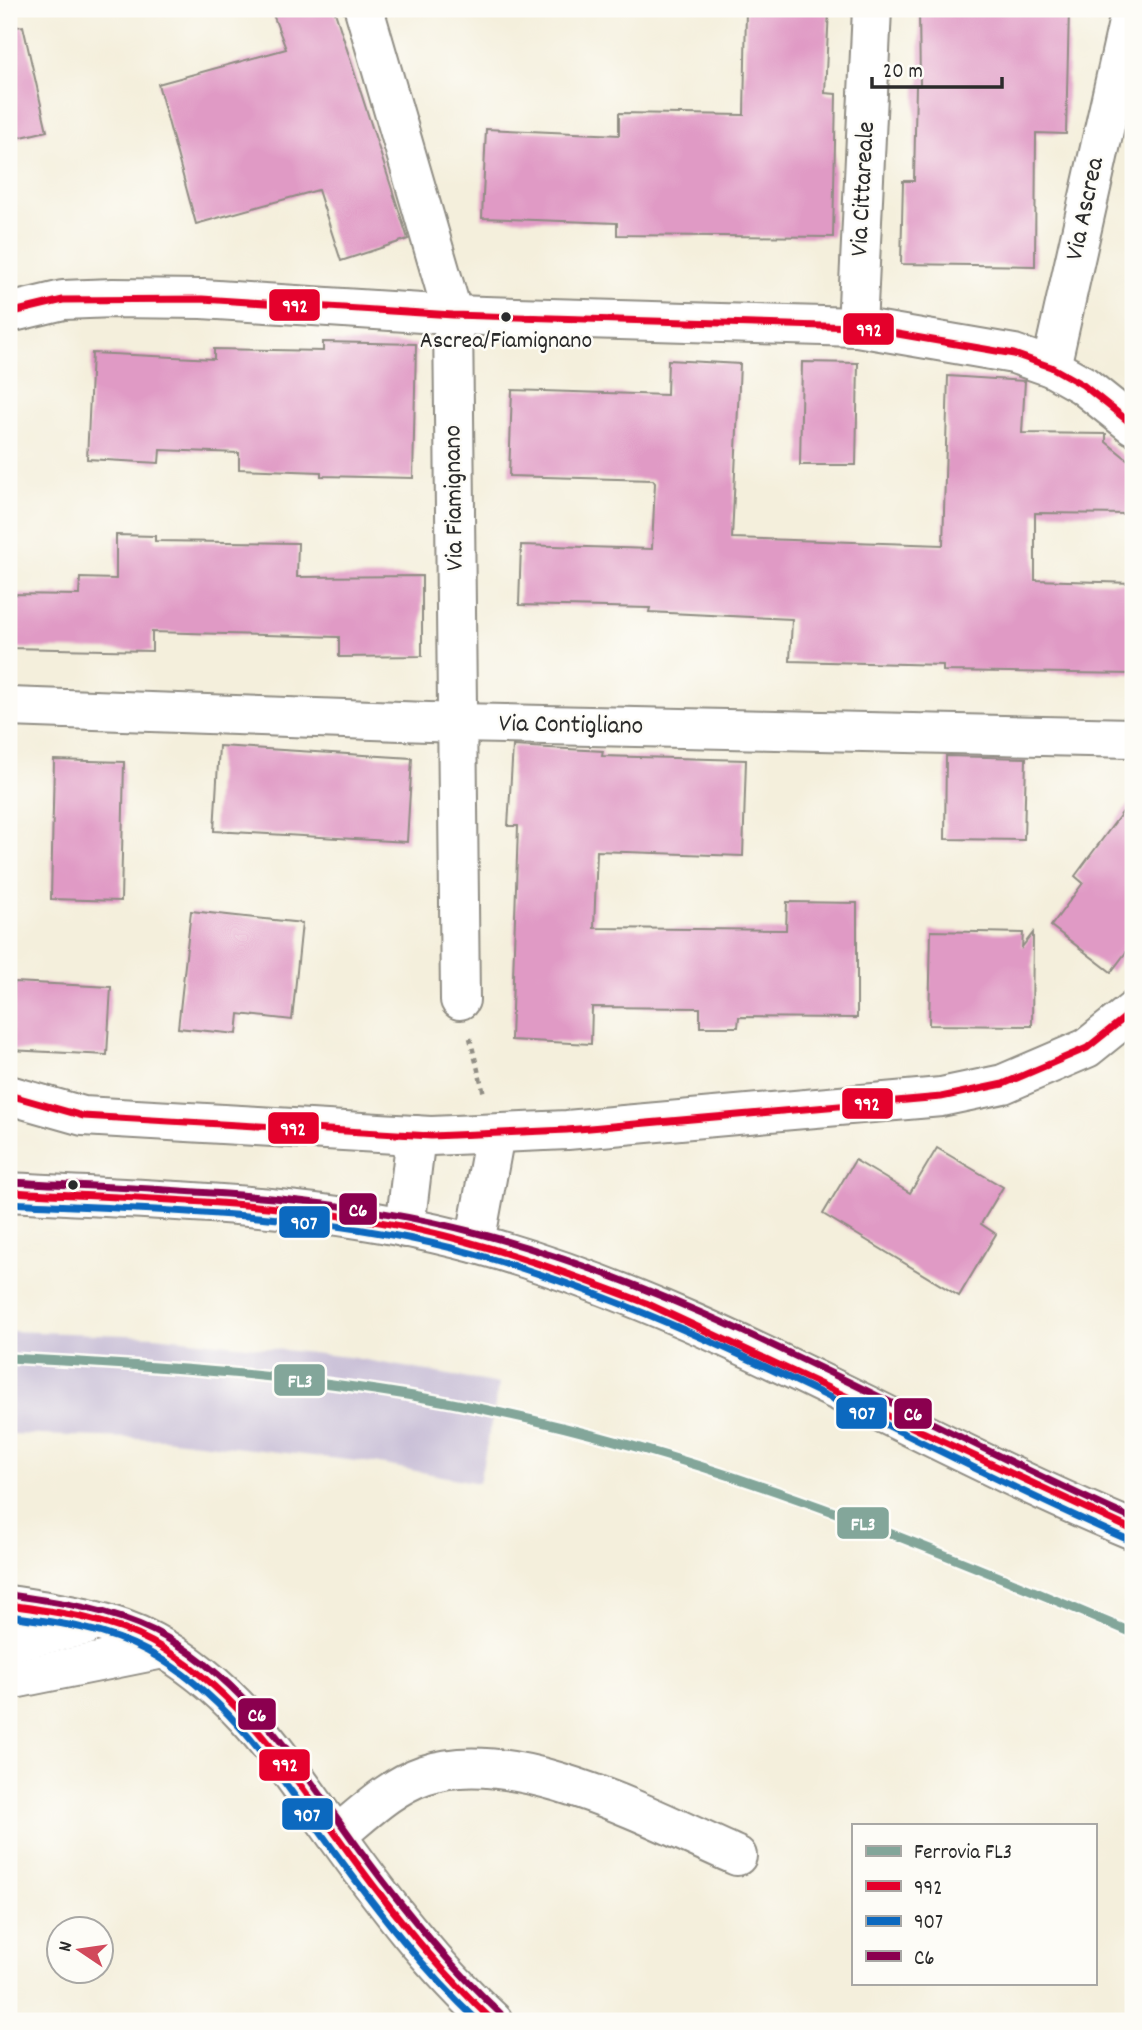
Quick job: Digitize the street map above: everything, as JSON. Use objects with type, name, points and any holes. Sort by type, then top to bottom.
[{"type":"street","name":"Via Fiamignano","points":[[364,9],[453,316],[460,1000]]},
{"type":"street","name":"Via Cittareale","points":[[857,327],[872,9]]},
{"type":"street","name":"Via Ascrea","points":[[1051,368],[1131,9]]},
{"type":"street","points":[[9,313],[63,300],[202,299],[453,316],[857,327],[1014,354],[1051,368],[1083,385],[1133,425]]},
{"type":"street","name":"Via Contigliano","points":[[9,707],[457,723],[1133,738]]},
{"type":"street","points":[[9,1096],[83,1115],[416,1135],[495,1134],[941,1097],[1003,1084],[1060,1062],[1087,1048],[1133,1011]]},
{"type":"street","points":[[475,1243],[495,1134]]},
{"type":"street","points":[[405,1228],[416,1135]]},
{"type":"street","points":[[9,1192],[252,1207],[405,1228],[475,1243],[573,1275],[704,1326],[1070,1504],[1133,1530]]},
{"type":"street","points":[[9,1605],[101,1623],[163,1649],[203,1675],[244,1711],[430,1954],[493,2021]]},
{"type":"street","points":[[9,1642],[101,1623]]},
{"type":"street","points":[[9,1680],[163,1649]]},
{"type":"street","points":[[337,1835],[401,1786],[434,1772],[469,1768],[505,1770],[590,1791],[737,1857]]},
{"type":"path","points":[[460,1000],[495,1134]]},
{"type":"shaded area","points":[[9,1331],[155,1336],[349,1357],[499,1384],[479,1483],[374,1463],[164,1439],[9,1434]]},
{"type":"building","points":[[271,9],[334,9],[408,239],[341,261],[318,190],[196,224],[158,84],[286,49]]},
{"type":"building","points":[[746,9],[829,9],[825,93],[836,94],[833,237],[617,235],[617,223],[482,218],[486,129],[619,135],[619,113],[744,115]]},
{"type":"building","points":[[919,9],[1069,9],[1066,134],[1036,133],[1035,266],[901,264],[903,181],[914,181],[916,85],[920,85]]},
{"type":"building","points":[[23,26],[47,131],[9,140],[9,28]]},
{"type":"building","points":[[323,342],[416,344],[413,478],[321,476],[321,472],[239,469],[239,453],[160,450],[159,463],[87,459],[92,353],[214,359],[214,349],[323,351]]},
{"type":"building","points":[[668,360],[740,364],[732,538],[943,545],[948,376],[1025,381],[1022,433],[1106,434],[1106,442],[1133,464],[1133,514],[1035,513],[1035,580],[1133,583],[1133,674],[943,671],[943,665],[790,661],[792,619],[649,612],[650,608],[519,605],[521,545],[652,549],[655,483],[653,480],[509,476],[512,390],[667,395]]},
{"type":"building","points":[[802,362],[858,363],[856,465],[800,465]]},
{"type":"building","points":[[116,535],[155,536],[155,541],[298,543],[297,577],[422,576],[422,656],[339,657],[339,637],[152,632],[152,651],[9,648],[9,594],[79,595],[80,578],[116,579]]},
{"type":"building","points":[[219,746],[412,758],[407,842],[214,831]]},
{"type":"building","points":[[513,746],[603,751],[602,756],[746,760],[743,856],[597,851],[594,928],[786,930],[787,902],[857,903],[857,1018],[739,1017],[738,1027],[700,1027],[700,1008],[592,1007],[591,1044],[511,1040],[518,826],[508,826]]},
{"type":"building","points":[[946,756],[1026,758],[1024,840],[945,839]]},
{"type":"building","points":[[54,760],[124,762],[121,901],[51,899]]},
{"type":"building","points":[[1133,798],[1133,943],[1111,972],[1051,926],[1083,883],[1075,876]]},
{"type":"building","points":[[191,911],[302,923],[292,1020],[239,1014],[237,1034],[178,1028]]},
{"type":"building","points":[[931,931],[1023,933],[1022,947],[1033,933],[1032,1026],[929,1025]]},
{"type":"building","points":[[14,982],[111,987],[107,1055],[10,1050]]},
{"type":"building","points":[[937,1148],[1003,1187],[981,1224],[996,1234],[959,1296],[823,1214],[855,1160],[910,1193]]},
{"type":"rail line","name":"FL3","points":[[9,1358],[176,1368],[342,1385],[452,1403],[540,1422],[627,1444],[798,1499],[967,1564],[1133,1633]]},
{"type":"transit line","name":"992","points":[[9,313],[63,300],[202,299],[453,315],[857,327],[1014,354],[1051,367],[1083,385],[1133,425]]},
{"type":"transit line","name":"992","points":[[9,1095],[83,1116],[431,1136],[567,1130],[941,1097],[1003,1084],[1087,1048],[1133,1011]]},
{"type":"transit line","name":"C6","points":[[10,1182],[186,1191],[304,1201],[362,1209],[477,1233],[562,1259],[646,1290],[728,1325],[1133,1519]]},
{"type":"transit line","name":"992","points":[[9,1192],[164,1199],[318,1213],[420,1230],[506,1253],[646,1303],[1133,1530]]},
{"type":"transit line","name":"907","points":[[9,1203],[185,1212],[302,1222],[360,1229],[475,1254],[560,1281],[725,1348],[1129,1540]]},
{"type":"transit line","name":"C6","points":[[11,1595],[84,1607],[137,1623],[187,1651],[217,1674],[271,1729],[378,1874],[463,1976],[500,2013]]},
{"type":"transit line","name":"992","points":[[9,1605],[82,1617],[118,1627],[152,1642],[184,1662],[213,1686],[240,1712],[289,1769],[420,1944],[493,2021]]},
{"type":"transit line","name":"907","points":[[9,1616],[97,1631],[131,1643],[177,1669],[204,1691],[273,1767],[402,1939],[478,2021]]},
{"type":"place","name":"Ascrea/Fiamignano","points":[[506,317]]}]
